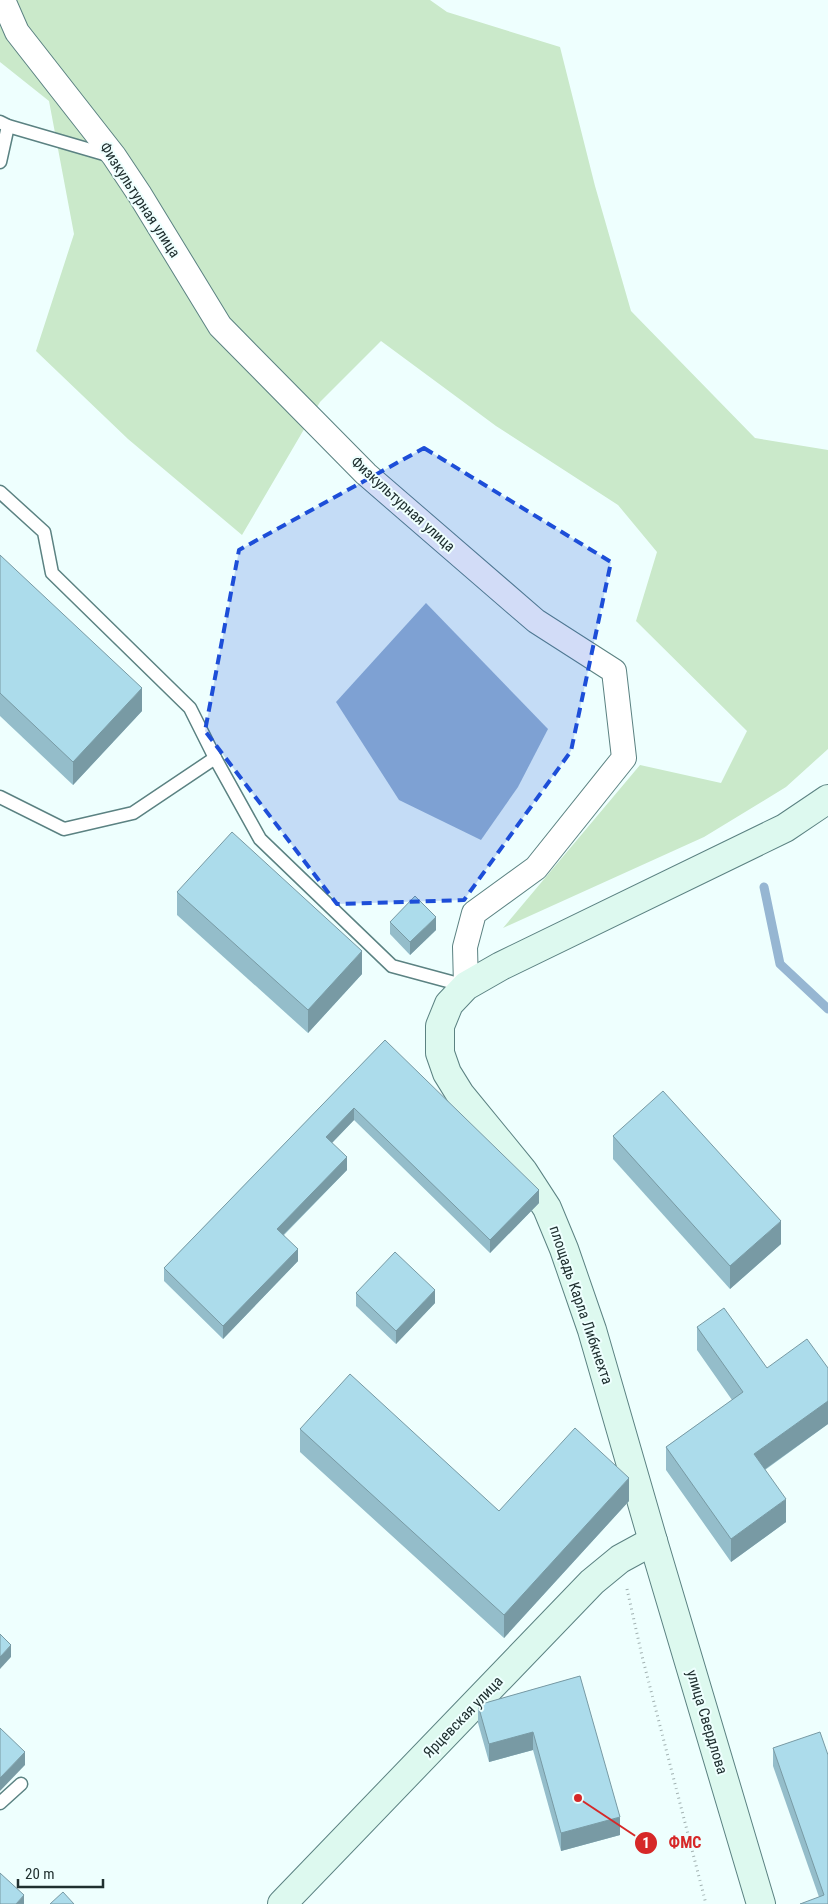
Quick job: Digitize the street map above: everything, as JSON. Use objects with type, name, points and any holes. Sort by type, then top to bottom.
[{"type":"main road","name":"площадь Карла Либкнехта","points":[[653,1541],[592,1330],[561,1240],[547,1208],[523,1171],[460,1094],[448,1073],[440,1053],[440,1026],[449,1004],[466,986],[501,966],[785,828],[828,798]]},
{"type":"main road","name":"Ярцевская улица","points":[[282,1904],[592,1582],[620,1559],[653,1541]]},
{"type":"main road","name":"улица Свердлова","points":[[653,1541],[761,1904]]},
{"type":"street","name":"Физкультурная улица","points":[[3,0],[17,32],[114,156],[220,326],[366,474],[536,620],[614,671],[624,758],[536,868],[474,913],[465,947],[466,986]]},
{"type":"lane","points":[[0,162],[4,124],[114,156]]},
{"type":"lane","points":[[0,492],[44,532],[52,573],[190,708],[215,758],[260,839],[392,966],[466,986]]},
{"type":"lane","points":[[0,797],[64,829],[133,813],[215,758]]},
{"type":"lane","points":[[0,1804],[21,1784]]},
{"type":"path","points":[[620,1559],[642,1656],[706,1904]]},
{"type":"highlighted area","points":[[424,448],[611,562],[571,751],[464,900],[337,904],[205,731],[239,550]]},
{"type":"green space","points":[[0,0],[430,0],[447,12],[560,47],[595,186],[631,311],[755,438],[828,450],[828,749],[786,787],[704,837],[503,928],[640,765],[721,783],[747,731],[636,621],[657,552],[618,505],[496,426],[381,341],[320,402],[242,535],[128,439],[36,351],[74,234],[49,101],[0,62]]},
{"type":"water","points":[[426,603],[548,729],[518,787],[481,840],[399,800],[336,702]]},
{"type":"building","points":[[0,555],[142,688],[73,762],[0,693]]},
{"type":"building","points":[[232,832],[362,951],[308,1010],[177,892]]},
{"type":"building","points":[[415,896],[436,917],[410,942],[390,922]]},
{"type":"building","points":[[385,1040],[539,1190],[490,1240],[354,1108],[326,1137],[347,1157],[277,1229],[298,1249],[223,1326],[164,1268]]},
{"type":"building","points":[[663,1091],[781,1221],[730,1266],[613,1136]]},
{"type":"building","points":[[395,1252],[435,1290],[396,1331],[356,1293]]},
{"type":"building","points":[[724,1308],[767,1368],[807,1339],[828,1368],[828,1401],[754,1454],[786,1499],[731,1539],[666,1447],[743,1392],[697,1327]]},
{"type":"building","points":[[350,1374],[499,1511],[575,1428],[629,1478],[504,1615],[300,1429]]},
{"type":"building","points":[[0,1634],[11,1645],[0,1657]]},
{"type":"building","points":[[580,1676],[620,1817],[561,1833],[533,1732],[489,1744],[478,1705]]},
{"type":"building","points":[[0,1728],[25,1752],[0,1778]]},
{"type":"building","points":[[820,1732],[828,1755],[828,1904],[800,1904],[824,1895],[773,1748]]},
{"type":"building","points":[[0,1873],[24,1895],[16,1904],[0,1904]]},
{"type":"building","points":[[63,1892],[74,1904],[50,1904]]},
{"type":"waterway","points":[[764,887],[780,964],[828,1009]]},
{"type":"place","name":"ФМС","points":[[578,1798]]}]
